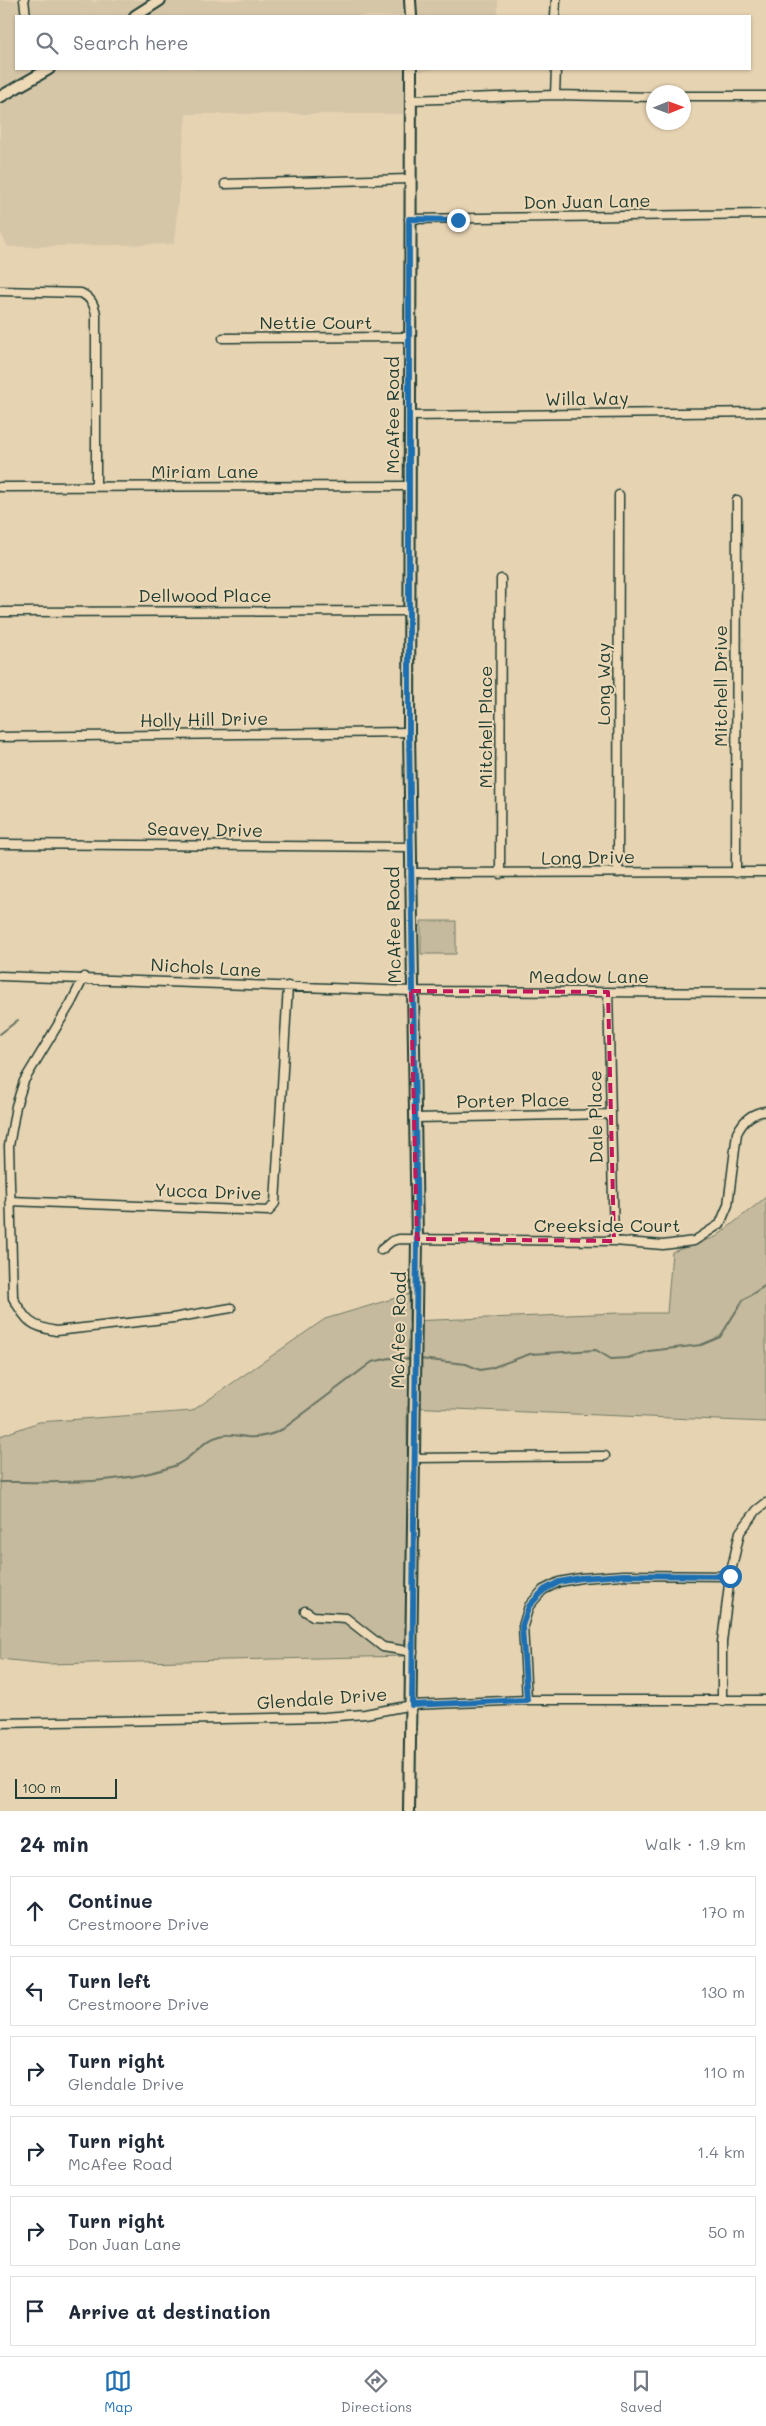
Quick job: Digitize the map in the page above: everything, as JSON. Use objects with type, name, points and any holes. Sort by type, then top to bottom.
[{"type":"street","points":[[24,0],[26,15]]},
{"type":"street","points":[[136,15],[147,4],[160,0]]},
{"type":"street","points":[[410,0],[411,15]]},
{"type":"street","points":[[555,15],[556,0]]},
{"type":"street","name":"McAfee Road","points":[[409,1811],[413,1652],[417,1239],[411,991],[409,732],[409,219],[411,70]]},
{"type":"street","points":[[555,95],[556,70]]},
{"type":"street","points":[[0,97],[35,73]]},
{"type":"street","points":[[412,100],[555,95],[646,97]]},
{"type":"street","points":[[691,96],[764,96]]},
{"type":"street","points":[[225,184],[410,179]]},
{"type":"street","name":"Don Juan Lane","points":[[409,219],[766,214]]},
{"type":"street","points":[[0,291],[81,293],[88,296],[94,304],[96,324],[96,485]]},
{"type":"street","name":"Nettie Court","points":[[223,338],[409,337]]},
{"type":"street","name":"Willa Way","points":[[409,416],[766,412]]},
{"type":"street","name":"Miriam Lane","points":[[0,486],[96,485],[241,488],[409,486]]},
{"type":"street","name":"Long Way","points":[[618,872],[619,495]]},
{"type":"street","name":"Mitchell Drive","points":[[736,873],[737,500]]},
{"type":"street","name":"Mitchell Place","points":[[500,874],[502,579]]},
{"type":"street","name":"Dellwood Place","points":[[0,612],[410,611]]},
{"type":"street","name":"Holly Hill Drive","points":[[0,737],[409,732]]},
{"type":"street","name":"Seavey Drive","points":[[0,844],[410,847]]},
{"type":"street","name":"Long Drive","points":[[410,873],[766,872]]},
{"type":"street","name":"Nichols Lane","points":[[0,976],[84,977],[411,991]]},
{"type":"street","points":[[84,977],[71,1003],[24,1081],[16,1106],[9,1146],[12,1298],[25,1319],[42,1328],[56,1331],[231,1308]]},
{"type":"street","name":"Yucca Drive","points":[[10,1201],[269,1211],[275,1203],[288,986]]},
{"type":"street","name":"Meadow Lane","points":[[411,991],[766,993]]},
{"type":"street","name":"Dale Place","points":[[608,992],[614,1241]]},
{"type":"street","name":"Creekside Court","points":[[381,1250],[392,1241],[417,1239],[614,1241],[674,1245],[694,1240],[720,1224],[728,1205],[737,1133],[748,1116],[766,1110]]},
{"type":"street","name":"Porter Place","points":[[415,1118],[612,1114]]},
{"type":"street","points":[[414,1458],[605,1456]]},
{"type":"street","points":[[722,1701],[722,1642],[730,1576],[740,1532],[757,1510],[766,1503]]},
{"type":"street","points":[[527,1700],[522,1626],[529,1606],[544,1590],[559,1582],[580,1578],[623,1575],[730,1576]]},
{"type":"street","points":[[304,1611],[313,1616],[346,1618],[383,1647],[413,1652]]},
{"type":"street","name":"Glendale Drive","points":[[0,1723],[325,1718],[366,1714],[412,1705],[527,1700],[766,1700]]},
{"type":"highlighted area","points":[[411,991],[608,992],[614,1241],[417,1239]]},
{"type":"shaded area","points":[[0,0],[92,0],[94,3],[98,0],[498,0],[498,15],[15,15],[15,70],[430,70],[409,73],[410,114],[186,114],[174,244],[8,247],[0,232]]},
{"type":"shaded area","points":[[421,921],[456,921],[456,954],[421,954]]},
{"type":"shaded area","points":[[766,1197],[766,1422],[407,1407],[409,1656],[48,1664],[0,1659],[0,1436],[39,1422],[192,1411],[325,1319],[409,1294],[409,1321],[667,1313],[672,1252],[716,1237]]},
{"type":"waterway","points":[[0,1034],[18,1020]]},
{"type":"waterway","points":[[419,1359],[466,1364],[480,1370],[530,1354],[596,1350],[611,1359],[628,1358],[649,1351],[701,1345],[720,1337],[743,1300],[766,1285]]},
{"type":"waterway","points":[[0,1482],[65,1482],[132,1477],[174,1466],[187,1459],[213,1438],[223,1435],[261,1436],[283,1429],[372,1362],[390,1358],[412,1359]]},
{"type":"route","points":[[458,220],[409,219],[411,991],[417,1239],[412,1705],[527,1700],[522,1626],[529,1606],[544,1590],[559,1582],[580,1578],[623,1575],[730,1576]]}]
